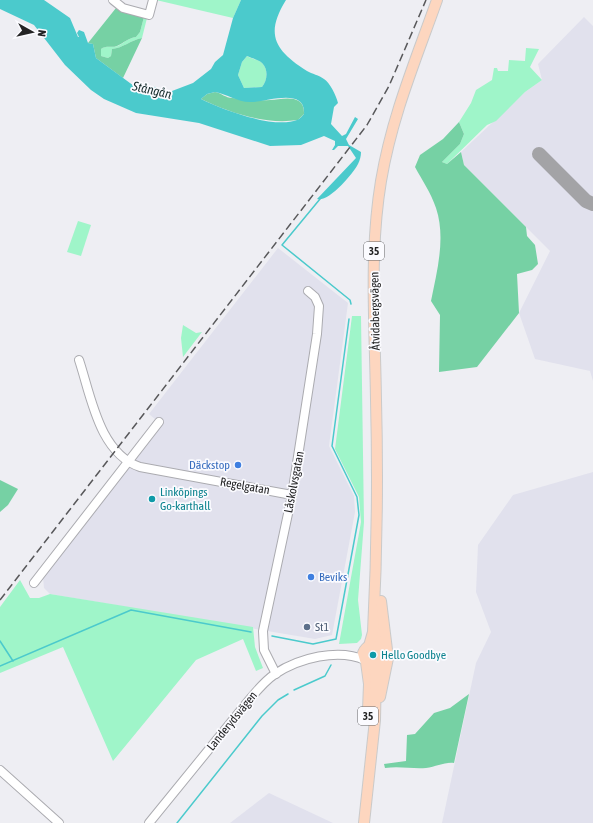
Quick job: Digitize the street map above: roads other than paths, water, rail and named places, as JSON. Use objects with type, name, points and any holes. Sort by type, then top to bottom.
[{"type":"main road","name":"Åtvidabergsvägen","points":[[367,647],[373,632],[378,495],[374,271],[378,203],[387,152],[399,106],[414,60],[438,0]]},
{"type":"main road","name":"Åtvidabergsvägen","points":[[378,495],[382,513],[380,649]]},
{"type":"main road","name":"Åtvidabergsvägen","points":[[375,720],[388,658],[381,601]]},
{"type":"main road","points":[[367,647],[376,646],[380,649]]},
{"type":"main road","name":"35","points":[[359,823],[367,731],[369,684],[366,661],[363,653],[367,647]]},
{"type":"main road","name":"35","points":[[379,663],[382,656],[380,649]]},
{"type":"main road","points":[[366,661],[373,665],[379,663]]},
{"type":"main road","name":"Åtvidabergsvägen","points":[[364,823],[375,720],[376,671],[379,663]]},
{"type":"street","points":[[113,0],[123,8],[150,15],[153,0]]},
{"type":"street","name":"Låskolvsgatan","points":[[276,674],[264,650],[262,631],[292,495],[310,386],[319,312],[318,300],[308,291]]},
{"type":"street","name":"Regelgatan","points":[[79,360],[103,434],[111,447],[128,461],[140,467],[292,495]]},
{"type":"street","points":[[34,583],[159,422]]},
{"type":"street","name":"Landerydsvägen","points":[[149,823],[245,704],[259,688],[276,674],[298,662],[312,658],[339,655],[367,647]]},
{"type":"street","name":"Landerydsvägen","points":[[339,655],[357,657],[366,661]]},
{"type":"street","points":[[0,770],[59,823]]},
{"type":"water","name":"Stångån","points":[[0,0],[44,0],[70,18],[78,37],[77,33],[79,30],[84,32],[88,43],[93,44],[96,58],[134,86],[156,87],[166,91],[172,91],[193,83],[211,69],[215,62],[223,55],[233,18],[241,0],[286,0],[276,22],[276,40],[280,48],[287,56],[307,71],[322,78],[331,86],[338,103],[334,107],[331,124],[342,136],[346,134],[355,117],[358,119],[346,139],[349,145],[361,152],[359,162],[340,187],[327,197],[317,199],[356,158],[348,146],[338,146],[332,150],[335,145],[335,141],[324,136],[301,145],[270,146],[199,123],[136,113],[104,99],[91,90],[65,65],[34,25],[0,9]],"holes":[[[247,56],[262,63],[266,69],[265,82],[262,87],[244,88],[238,75],[242,62]],[[215,92],[245,102],[291,98],[298,100],[303,105],[304,114],[298,120],[287,122],[275,122],[249,117],[201,99],[207,94]]]},
{"type":"waterway","points":[[320,199],[282,245],[350,300],[351,304]]},
{"type":"waterway","points":[[272,636],[313,644],[336,639],[359,515],[357,497],[332,446],[349,319]]},
{"type":"waterway","points":[[0,666],[131,610],[251,632]]},
{"type":"waterway","points":[[0,641],[13,661]]},
{"type":"waterway","points":[[294,690],[325,676],[331,665]]},
{"type":"waterway","points":[[177,823],[262,716],[278,700],[288,694]]},
{"type":"railway","points":[[0,600],[367,125],[389,86],[426,0]]},
{"type":"place","name":"Däckstop","points":[[238,465]]},
{"type":"place","name":"Linköpings Go-karthall","points":[[152,499]]},
{"type":"place","name":"Beviks","points":[[311,577]]},
{"type":"place","name":"St1","points":[[307,627]]},
{"type":"place","name":"Hello Goodbye","points":[[373,655]]}]
